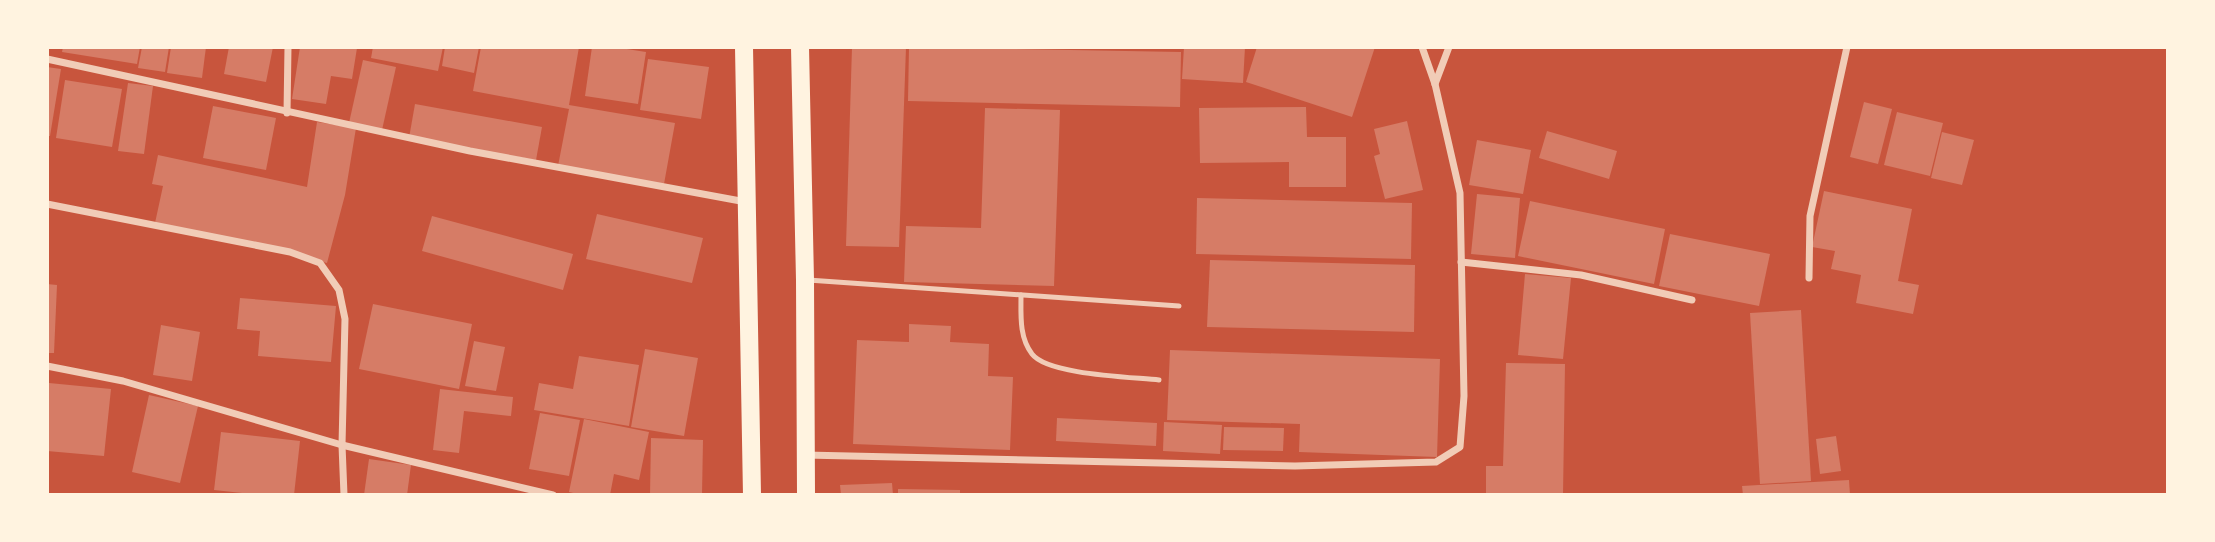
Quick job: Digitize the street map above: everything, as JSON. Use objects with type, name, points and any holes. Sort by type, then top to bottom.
[{"type":"main road","points":[[744,47],[752,495]]},
{"type":"main road","points":[[800,47],[806,495]]},
{"type":"street","points":[[287,113],[288,47]]},
{"type":"street","points":[[805,454],[1295,466],[1436,462],[1460,447],[1460,193],[1435,84],[1422,47]]},
{"type":"street","points":[[1435,84],[1449,47]]},
{"type":"street","points":[[1809,278],[1810,216],[1847,47]]},
{"type":"street","points":[[47,59],[470,151],[746,202]]},
{"type":"street","points":[[47,204],[290,252],[320,263],[339,290],[345,318],[342,444],[344,495]]},
{"type":"street","points":[[1461,262],[1581,275],[1692,300]]},
{"type":"street","points":[[47,366],[123,381],[342,444],[553,495]]},
{"type":"lane","points":[[805,280],[1179,306]]},
{"type":"lane","points":[[1021,295],[1020,322],[1033,356],[1051,366],[1079,372],[1159,380]]},
{"type":"building","points":[[63,47],[140,47],[137,64],[62,52]]},
{"type":"building","points":[[142,47],[169,47],[165,72],[138,68]]},
{"type":"building","points":[[171,47],[206,47],[202,78],[167,73]]},
{"type":"building","points":[[229,47],[273,47],[266,82],[224,74]]},
{"type":"building","points":[[300,47],[357,48],[352,79],[331,76],[326,104],[292,99]]},
{"type":"building","points":[[373,47],[443,47],[438,71],[371,58]]},
{"type":"building","points":[[445,47],[479,47],[474,73],[442,66]]},
{"type":"building","points":[[481,47],[579,47],[569,105],[675,123],[664,184],[558,166],[569,109],[473,91]]},
{"type":"building","points":[[592,47],[646,52],[638,104],[585,96]]},
{"type":"building","points":[[852,47],[906,47],[899,247],[846,246]]},
{"type":"building","points":[[909,47],[1181,52],[1180,107],[908,101]]},
{"type":"building","points":[[1184,47],[1245,47],[1243,83],[1182,79]]},
{"type":"building","points":[[1257,47],[1375,47],[1352,117],[1246,82]]},
{"type":"building","points":[[648,59],[709,67],[701,119],[640,110]]},
{"type":"building","points":[[363,60],[396,67],[382,130],[349,123]]},
{"type":"building","points":[[47,67],[61,69],[50,136],[47,136]]},
{"type":"building","points":[[65,80],[122,89],[112,147],[56,138]]},
{"type":"building","points":[[128,83],[153,86],[144,154],[118,151]]},
{"type":"building","points":[[1864,102],[1892,109],[1878,164],[1850,157]]},
{"type":"building","points":[[415,104],[542,127],[536,160],[409,138]]},
{"type":"building","points":[[213,106],[276,118],[266,170],[203,158]]},
{"type":"building","points":[[1306,107],[1307,137],[1346,137],[1346,187],[1289,187],[1289,162],[1200,163],[1199,108]]},
{"type":"building","points":[[985,108],[1060,110],[1054,286],[904,282],[906,226],[981,228]]},
{"type":"building","points":[[1897,112],[1943,123],[1930,176],[1884,165]]},
{"type":"building","points":[[1407,121],[1423,190],[1385,199],[1374,156],[1380,154],[1374,129]]},
{"type":"building","points":[[317,122],[356,128],[345,195],[327,263],[155,223],[163,186],[152,184],[158,155],[307,187]]},
{"type":"building","points":[[1547,131],[1617,151],[1609,179],[1539,158]]},
{"type":"building","points":[[1942,132],[1974,140],[1962,185],[1931,178]]},
{"type":"building","points":[[1477,140],[1531,150],[1523,194],[1469,185]]},
{"type":"building","points":[[1824,191],[1912,209],[1898,281],[1919,285],[1913,314],[1856,303],[1861,275],[1831,269],[1835,251],[1812,247]]},
{"type":"building","points":[[1477,194],[1520,198],[1515,258],[1471,254]]},
{"type":"building","points":[[1197,198],[1412,203],[1411,259],[1196,254]]},
{"type":"building","points":[[1530,201],[1665,229],[1654,284],[1518,256]]},
{"type":"building","points":[[597,214],[703,238],[692,283],[586,259]]},
{"type":"building","points":[[432,216],[573,254],[563,290],[422,251]]},
{"type":"building","points":[[1670,234],[1770,254],[1759,306],[1659,286]]},
{"type":"building","points":[[1210,260],[1415,265],[1414,332],[1207,327]]},
{"type":"building","points":[[1525,274],[1571,278],[1563,359],[1518,355]]},
{"type":"building","points":[[47,284],[57,285],[54,353],[47,353]]},
{"type":"building","points":[[240,298],[336,306],[331,362],[258,356],[260,331],[237,329]]},
{"type":"building","points":[[373,304],[472,324],[459,389],[359,369]]},
{"type":"building","points":[[1801,310],[1811,481],[1760,484],[1750,313]]},
{"type":"building","points":[[909,324],[951,326],[950,342],[989,344],[988,376],[1013,377],[1010,450],[853,444],[857,340],[909,342]]},
{"type":"building","points":[[161,325],[200,332],[192,381],[153,375]]},
{"type":"building","points":[[474,341],[505,347],[496,391],[465,386]]},
{"type":"building","points":[[645,349],[698,358],[684,436],[631,427]]},
{"type":"building","points":[[1170,350],[1440,359],[1437,457],[1299,452],[1300,424],[1167,420]]},
{"type":"building","points":[[579,356],[639,365],[629,426],[534,410],[539,383],[573,389]]},
{"type":"building","points":[[1506,363],[1565,364],[1563,495],[1486,493],[1486,466],[1503,466]]},
{"type":"building","points":[[49,383],[111,389],[104,456],[47,451]]},
{"type":"building","points":[[440,389],[513,397],[511,416],[464,411],[459,453],[433,450]]},
{"type":"building","points":[[149,395],[198,406],[180,483],[132,472]]},
{"type":"building","points":[[540,413],[580,420],[569,476],[529,469]]},
{"type":"building","points":[[1057,418],[1157,423],[1156,446],[1056,441]]},
{"type":"building","points":[[584,419],[649,432],[639,480],[614,474],[610,495],[569,492]]},
{"type":"building","points":[[1164,422],[1222,425],[1220,454],[1163,451]]},
{"type":"building","points":[[1224,427],[1284,428],[1283,451],[1223,450]]},
{"type":"building","points":[[221,432],[300,441],[294,495],[260,495],[214,490]]},
{"type":"building","points":[[1836,436],[1841,471],[1820,474],[1816,439]]},
{"type":"building","points":[[651,438],[703,440],[702,495],[650,495]]},
{"type":"building","points":[[369,459],[411,465],[407,495],[364,495]]},
{"type":"building","points":[[1849,480],[1850,495],[1743,495],[1742,486]]},
{"type":"building","points":[[892,483],[893,495],[841,495],[840,485]]},
{"type":"building","points":[[898,489],[960,490],[960,495],[898,495]]}]
